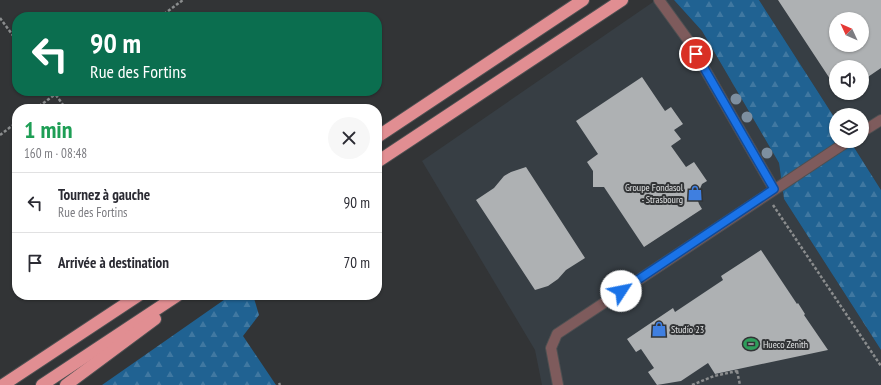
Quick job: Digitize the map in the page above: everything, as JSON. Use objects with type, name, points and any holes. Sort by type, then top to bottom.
[{"type":"highway","points":[[382,134],[583,0]]},
{"type":"highway","points":[[382,159],[622,0]]},
{"type":"highway","points":[[3,385],[131,300]]},
{"type":"highway","points":[[42,385],[170,300]]},
{"type":"highway","points":[[66,385],[181,300]]},
{"type":"highway","points":[[0,381],[53,352]]},
{"type":"street","points":[[659,0],[688,40],[770,192]]},
{"type":"street","points":[[869,128],[881,120]]},
{"type":"street","points":[[558,385],[551,348],[557,334],[837,148]]},
{"type":"path","points":[[167,12],[183,0]]},
{"type":"path","points":[[0,18],[12,34]]},
{"type":"path","points":[[42,104],[52,96]]},
{"type":"path","points":[[0,135],[12,126]]},
{"type":"path","points":[[770,192],[881,366]]},
{"type":"path","points":[[692,385],[714,376],[737,370],[740,385]]},
{"type":"shaded area","points":[[656,0],[674,0],[702,31],[779,163],[784,199],[881,350],[881,385],[542,385],[535,350],[422,161]]},
{"type":"shaded area","points":[[759,0],[881,0],[881,190],[854,148],[869,148],[869,108],[829,109]]},
{"type":"green space","points":[[674,0],[759,0],[829,109],[829,148],[854,148],[881,190],[881,350],[784,199],[779,163],[702,31]]},
{"type":"green space","points":[[224,300],[254,300],[259,315],[243,336],[276,385],[102,385]]},
{"type":"building","points":[[778,0],[881,0],[881,68],[869,76],[869,60],[829,60],[829,77]]},
{"type":"building","points":[[642,77],[665,111],[671,107],[683,124],[674,130],[681,139],[671,146],[686,167],[694,162],[707,181],[702,184],[697,198],[702,209],[644,247],[604,187],[593,187],[593,171],[587,162],[598,154],[576,121]]},
{"type":"building","points":[[526,167],[585,258],[566,270],[558,279],[548,286],[535,290],[476,200],[494,188],[504,176]]},
{"type":"building","points":[[761,250],[797,304],[798,303],[805,314],[804,315],[828,350],[715,374],[708,363],[681,381],[657,385],[648,372],[654,368],[641,349],[636,352],[627,339],[673,308],[675,312],[723,280],[721,276]]},
{"type":"place","name":"Groupe Fondasol - Strasbourg","points":[[695,193]]},
{"type":"place","name":"Studio 23","points":[[659,329]]},
{"type":"place","name":"Hueco Zenith","points":[[751,344]]},
{"type":"route","points":[[621,291],[774,189],[696,54]]}]
